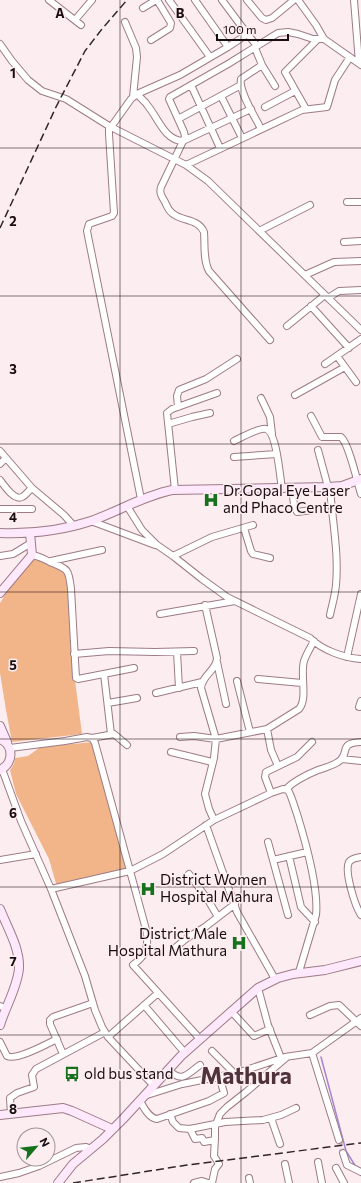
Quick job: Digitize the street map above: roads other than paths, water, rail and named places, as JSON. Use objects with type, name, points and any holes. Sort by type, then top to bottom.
[{"type":"street","points":[[50,0],[81,25]]},
{"type":"street","points":[[75,20],[92,0]]},
{"type":"street","points":[[143,8],[157,0],[172,25],[170,28],[151,40]]},
{"type":"street","points":[[169,0],[210,57]]},
{"type":"street","points":[[195,0],[228,47]]},
{"type":"street","points":[[222,0],[256,47],[262,64],[275,86]]},
{"type":"street","points":[[247,0],[262,18],[266,20],[272,18],[294,0]]},
{"type":"street","points":[[298,0],[316,25],[321,39]]},
{"type":"street","points":[[354,0],[360,64]]},
{"type":"street","points":[[125,22],[136,48],[135,95]]},
{"type":"street","points":[[270,340],[206,266],[203,228],[196,222],[177,217],[168,209],[160,191],[185,137],[169,100],[170,97],[282,32],[298,34],[312,39],[321,39],[360,64]]},
{"type":"street","points":[[141,500],[87,231],[89,224],[112,216],[114,213],[109,134],[110,127],[135,95],[180,75],[248,35]]},
{"type":"street","points":[[306,109],[285,74],[286,70],[321,39]]},
{"type":"street","points":[[0,44],[12,61],[34,86],[42,91],[66,99],[110,127],[186,165],[208,181],[361,330]]},
{"type":"street","points":[[186,165],[261,128],[306,109],[327,107],[335,80],[350,57]]},
{"type":"street","points":[[261,128],[241,85],[241,79],[262,64]]},
{"type":"street","points":[[192,85],[220,148]]},
{"type":"street","points":[[178,119],[241,85]]},
{"type":"street","points":[[265,107],[295,91]]},
{"type":"street","points":[[135,95],[148,106],[171,138],[177,141],[183,141],[252,109]]},
{"type":"street","points":[[221,96],[242,138]]},
{"type":"street","points":[[347,202],[361,202]]},
{"type":"street","points":[[259,231],[310,204]]},
{"type":"street","points":[[344,242],[361,241]]},
{"type":"street","points":[[305,276],[334,262],[361,261]]},
{"type":"street","points":[[287,326],[311,306],[326,296],[339,291],[361,290]]},
{"type":"street","points":[[311,306],[349,348]]},
{"type":"street","points":[[325,364],[361,339]]},
{"type":"street","points":[[337,356],[356,382]]},
{"type":"street","points":[[178,407],[177,396],[179,390],[206,379],[237,359]]},
{"type":"street","points":[[295,395],[345,367]]},
{"type":"street","points":[[175,490],[167,413],[178,407],[217,392]]},
{"type":"street","points":[[261,398],[271,421],[282,488]]},
{"type":"street","points":[[168,424],[192,416],[210,413]]},
{"type":"street","points":[[311,416],[322,436],[338,436],[343,439],[359,480],[361,494]]},
{"type":"street","points":[[234,441],[264,428],[269,430],[273,435]]},
{"type":"street","points":[[0,450],[32,488],[64,515],[74,526]]},
{"type":"street","points":[[318,450],[329,487],[336,547],[337,573],[335,596],[330,615]]},
{"type":"street","points":[[234,457],[277,454]]},
{"type":"street","points":[[0,464],[6,458]]},
{"type":"street","points":[[0,480],[12,493],[18,497],[22,497],[32,488]]},
{"type":"street","points":[[0,533],[45,532],[74,526],[91,521],[159,493],[175,490],[329,487],[342,486],[359,480]]},
{"type":"street","points":[[292,488],[296,512],[312,510]]},
{"type":"street","points":[[127,506],[142,530],[157,545],[202,580],[227,597],[310,638],[331,651],[347,657],[361,659]]},
{"type":"street","points":[[0,509],[32,509]]},
{"type":"street","points":[[91,521],[157,545]]},
{"type":"street","points":[[173,556],[212,537],[253,525]]},
{"type":"street","points":[[244,528],[251,551],[254,554],[270,558]]},
{"type":"street","points":[[0,593],[32,555],[30,533]]},
{"type":"street","points":[[0,556],[13,554],[31,543]]},
{"type":"street","points":[[49,561],[102,550]]},
{"type":"street","points":[[32,555],[62,566],[68,571],[70,578],[76,678],[134,668]]},
{"type":"street","points":[[0,584],[8,582]]},
{"type":"street","points":[[347,657],[361,594]]},
{"type":"street","points":[[160,614],[235,601]]},
{"type":"street","points":[[205,605],[215,646],[226,704]]},
{"type":"street","points":[[180,737],[194,736],[216,739],[267,729],[301,706],[304,699],[302,683],[304,662],[314,641]]},
{"type":"street","points":[[74,654],[109,651],[194,651]]},
{"type":"street","points":[[177,652],[179,688]]},
{"type":"street","points":[[214,820],[205,794],[216,739],[202,688],[202,682],[217,662]]},
{"type":"street","points":[[104,674],[111,734]]},
{"type":"street","points":[[258,680],[302,683]]},
{"type":"street","points":[[237,681],[250,732]]},
{"type":"street","points":[[156,693],[202,682]]},
{"type":"street","points":[[108,703],[137,698]]},
{"type":"street","points":[[359,707],[361,701]]},
{"type":"street","points":[[0,726],[10,759],[8,764],[1,770],[21,821],[51,889],[85,976],[99,1021],[107,1034],[154,1086]]},
{"type":"street","points":[[267,729],[271,750],[278,766]]},
{"type":"street","points":[[5,743],[65,741],[111,734],[117,735],[127,745]]},
{"type":"street","points":[[92,738],[95,743],[147,933],[148,944],[145,954],[133,966],[200,1039]]},
{"type":"street","points":[[271,793],[265,774],[297,757],[312,742]]},
{"type":"street","points":[[51,889],[130,871],[163,854],[214,820],[271,793],[286,789],[301,778],[338,762],[342,759],[348,745],[353,742],[361,742]]},
{"type":"street","points":[[170,752],[212,762]]},
{"type":"street","points":[[342,759],[361,761]]},
{"type":"street","points":[[286,789],[290,794],[302,830],[317,906],[315,922],[299,972]]},
{"type":"street","points":[[206,825],[247,932],[275,979]]},
{"type":"street","points":[[268,842],[288,915]]},
{"type":"street","points":[[273,860],[307,852]]},
{"type":"street","points":[[0,860],[36,854]]},
{"type":"street","points":[[289,856],[301,907],[315,922]]},
{"type":"street","points":[[361,858],[352,859],[348,866],[353,897],[361,915]]},
{"type":"street","points":[[190,874],[218,917]]},
{"type":"street","points":[[176,947],[235,904]]},
{"type":"street","points":[[0,909],[16,949],[19,968],[18,974],[3,1007],[1,1021]]},
{"type":"street","points":[[58,1183],[73,1164],[112,1129],[185,1053],[258,988],[275,979],[299,972],[325,970],[361,961]]},
{"type":"street","points":[[258,988],[270,1029],[281,1058]]},
{"type":"street","points":[[11,1114],[9,1101],[12,1096],[33,1088],[33,1071],[63,1054],[107,1034],[158,992]]},
{"type":"street","points":[[63,1054],[50,1024],[51,1018],[93,1003]]},
{"type":"street","points":[[144,1005],[185,1053]]},
{"type":"street","points":[[142,1098],[182,1084],[234,1072],[237,1073],[288,1056],[312,1053],[359,1022],[338,1005],[330,1006],[310,1014]]},
{"type":"street","points":[[231,1011],[254,1036],[270,1029]]},
{"type":"street","points":[[0,1042],[7,1056],[12,1058],[57,1039]]},
{"type":"street","points":[[212,1051],[234,1072]]},
{"type":"street","points":[[312,1053],[339,1140]]},
{"type":"street","points":[[212,1183],[215,1169],[219,1164],[214,1156],[216,1123],[220,1114],[288,1056]]},
{"type":"street","points":[[168,1070],[180,1078],[200,1065]]},
{"type":"street","points":[[142,1098],[153,1118],[158,1119],[209,1101],[224,1093],[219,1076]]},
{"type":"street","points":[[0,1115],[63,1108],[112,1129]]},
{"type":"street","points":[[170,1114],[173,1122],[179,1128],[190,1129],[216,1123],[263,1120],[282,1115],[296,1108]]},
{"type":"street","points":[[271,1118],[280,1144]]},
{"type":"street","points":[[190,1129],[195,1139],[202,1138],[204,1142],[215,1140]]},
{"type":"street","points":[[0,1177],[39,1166],[76,1148],[86,1147],[91,1149]]},
{"type":"street","points":[[343,1153],[347,1165],[361,1172]]},
{"type":"street","points":[[318,1162],[322,1183]]},
{"type":"street","points":[[285,1164],[289,1183]]},
{"type":"street","points":[[336,1168],[344,1183]]},
{"type":"street","points":[[194,1183],[202,1181],[208,1183]]},
{"type":"waterway","points":[[321,1057],[346,1151],[356,1167]]},
{"type":"tunnel","points":[[339,1140],[343,1153]]},
{"type":"railway","points":[[0,228],[56,107],[85,51],[127,0]]},
{"type":"railway","points":[[73,1183],[187,1165],[361,1143]]},
{"type":"place","name":"Dr.Gopal Eye Laser and Phaco Centre","points":[[211,500]]},
{"type":"place","name":"District Women Hospital Mahura","points":[[148,889]]},
{"type":"place","name":"District Male Hospital Mathura","points":[[239,943]]},
{"type":"place","name":"old bus stand","points":[[72,1074]]},
{"type":"district","name":"Mathura","points":[[246,1076]]}]
